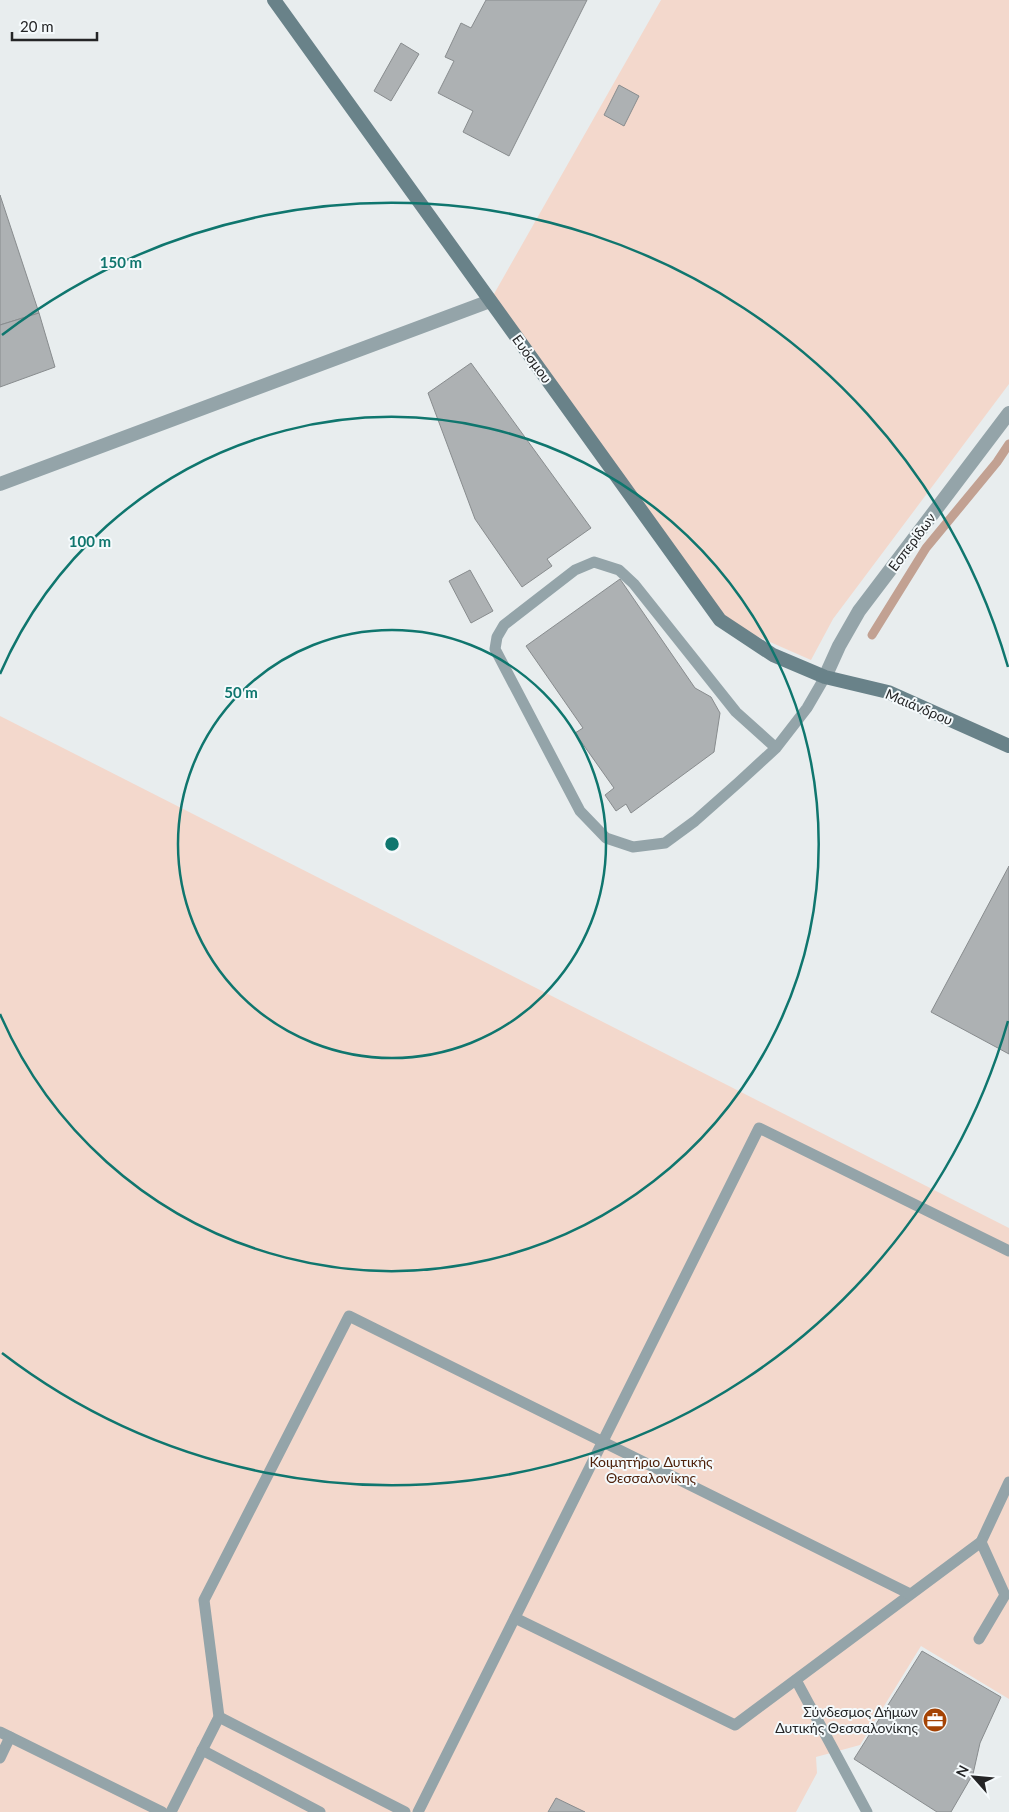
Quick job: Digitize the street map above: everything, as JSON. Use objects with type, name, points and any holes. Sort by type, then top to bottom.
[{"type":"main road","name":"Ευόσμου","points":[[274,0],[720,620],[773,655],[825,677]]},
{"type":"main road","name":"Μαιάνδρου","points":[[825,677],[888,692],[1009,746]]},
{"type":"street","points":[[0,484],[490,301]]},
{"type":"street","name":"Εσπερίδων","points":[[825,677],[839,646],[860,611],[1009,412]]},
{"type":"lane","points":[[776,748],[736,712],[634,584],[619,570],[594,562],[575,570],[504,626],[497,637],[495,649],[580,811],[606,838],[633,847],[665,843],[695,821],[776,748],[808,708],[825,677]]},
{"type":"lane","points":[[418,1812],[759,1128],[1009,1251]]},
{"type":"lane","points":[[171,1812],[219,1717],[204,1600],[349,1316],[910,1594]]},
{"type":"lane","points":[[515,1618],[735,1725],[981,1542],[1009,1482]]},
{"type":"lane","points":[[979,1639],[1005,1596],[981,1542]]},
{"type":"lane","points":[[796,1680],[867,1812]]},
{"type":"lane","points":[[219,1717],[405,1812]]},
{"type":"lane","points":[[0,1758],[5,1734],[162,1812]]},
{"type":"lane","points":[[202,1750],[320,1812]]},
{"type":"green space","points":[[661,0],[1009,0],[1009,384],[833,619],[811,660],[720,620],[490,301]]},
{"type":"green space","name":"Κοιμητήριο Δυτικής Θεσσαλονίκης","points":[[0,716],[1009,1228],[1009,1699],[921,1646],[860,1745],[816,1757],[817,1773],[796,1812],[0,1812]]},
{"type":"building","points":[[486,0],[587,0],[509,156],[463,132],[473,111],[438,93],[454,61],[445,57],[461,23],[471,28]]},
{"type":"building","points":[[401,43],[419,54],[391,101],[374,91]]},
{"type":"building","points":[[619,85],[639,96],[624,126],[604,115]]},
{"type":"building","points":[[0,195],[39,313],[0,325]]},
{"type":"building","points":[[39,313],[55,367],[0,387],[0,325]]},
{"type":"building","points":[[471,363],[591,528],[547,559],[552,566],[522,587],[475,519],[428,393]]},
{"type":"building","points":[[470,570],[493,611],[471,623],[449,581]]},
{"type":"building","points":[[620,579],[695,688],[711,697],[720,713],[714,752],[631,813],[626,804],[616,811],[605,795],[614,788],[575,733],[583,728],[526,646]]},
{"type":"building","points":[[1009,866],[1009,1054],[931,1012]]},
{"type":"building","name":"Σύνδεσμος Δήμων Δυτικής Θεσσαλονίκης","points":[[922,1651],[1001,1697],[980,1743],[973,1774],[951,1812],[937,1812],[854,1759]]},
{"type":"building","points":[[556,1798],[585,1812],[548,1812]]},
{"type":"waterway","points":[[872,635],[926,548],[997,462],[1009,444]]},
{"type":"place","name":"Σύνδεσμος Δήμων Δυτικής Θεσσαλονίκης","points":[[935,1720]]}]
